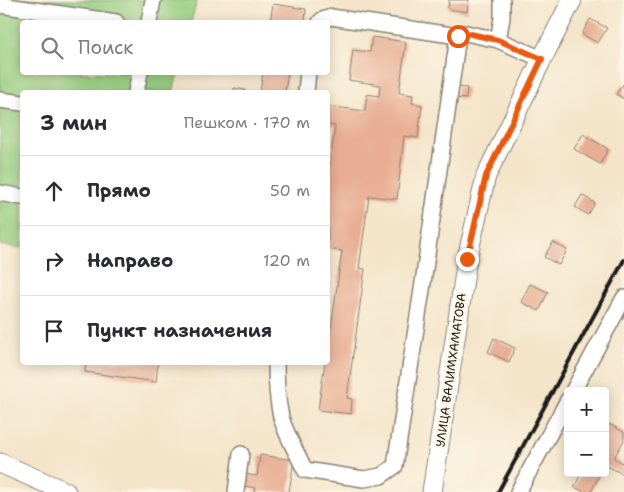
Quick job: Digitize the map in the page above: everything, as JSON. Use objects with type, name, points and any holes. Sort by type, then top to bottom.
[{"type":"main road","name":"УЛИЦА ВАЛИМХАМАТОВА","points":[[432,492],[467,259],[486,176],[572,0]]},
{"type":"main road","points":[[0,463],[66,492]]},
{"type":"street","points":[[149,20],[153,0]]},
{"type":"street","points":[[498,40],[502,18],[502,0]]},
{"type":"street","points":[[0,5],[102,20]]},
{"type":"street","points":[[322,20],[331,17],[458,36],[466,33],[498,40],[542,59]]},
{"type":"street","points":[[276,365],[276,388],[282,418],[305,470],[364,479],[380,476],[395,466],[425,274],[458,36]]},
{"type":"street","points":[[136,90],[139,75]]},
{"type":"street","points":[[306,90],[308,75]]},
{"type":"street","points":[[0,100],[20,103]]},
{"type":"street","points":[[0,193],[20,196]]},
{"type":"street","points":[[576,387],[618,325],[624,298]]},
{"type":"street","points":[[518,492],[560,428],[564,414]]},
{"type":"street","points":[[236,492],[241,454]]},
{"type":"green space","points":[[0,0],[197,0],[192,20],[20,20],[20,75],[177,75],[174,90],[20,90],[20,248],[0,245]]},
{"type":"building","points":[[449,0],[469,0],[467,12],[448,9]]},
{"type":"building","points":[[273,4],[306,9],[305,20],[270,20]]},
{"type":"building","points":[[590,19],[607,28],[598,43],[582,34]]},
{"type":"building","points":[[372,37],[406,42],[399,93],[413,95],[412,103],[422,105],[418,138],[404,136],[397,199],[369,196],[359,268],[365,269],[347,398],[352,399],[351,414],[318,410],[325,365],[330,365],[330,335],[342,251],[330,249],[330,165],[335,126],[330,125],[330,106],[365,111],[367,94],[379,96],[380,85],[349,80],[353,50],[370,52]]},
{"type":"building","points":[[263,75],[288,75],[285,90],[260,90]]},
{"type":"building","points":[[624,83],[624,99],[616,94]]},
{"type":"building","points":[[457,87],[467,88],[466,99],[456,98]]},
{"type":"building","points":[[583,134],[608,149],[600,164],[574,149]]},
{"type":"building","points":[[582,195],[595,203],[588,215],[575,207]]},
{"type":"building","points":[[553,242],[567,250],[559,265],[544,257]]},
{"type":"building","points":[[530,284],[548,292],[539,311],[521,302]]},
{"type":"building","points":[[494,338],[515,348],[509,362],[488,352]]},
{"type":"building","points":[[86,365],[158,365],[156,382],[85,372]]},
{"type":"building","points":[[609,424],[624,432],[624,440],[614,458],[624,464],[623,474],[609,467]]},
{"type":"building","points":[[260,455],[294,460],[289,492],[254,492],[255,488],[244,486],[245,474],[257,476]]},
{"type":"building","points":[[580,477],[598,477],[591,492],[585,492],[574,487]]},
{"type":"railway","points":[[498,492],[624,260]]},
{"type":"route","points":[[458,36],[466,33],[498,40],[542,59],[486,176],[467,259]]}]
